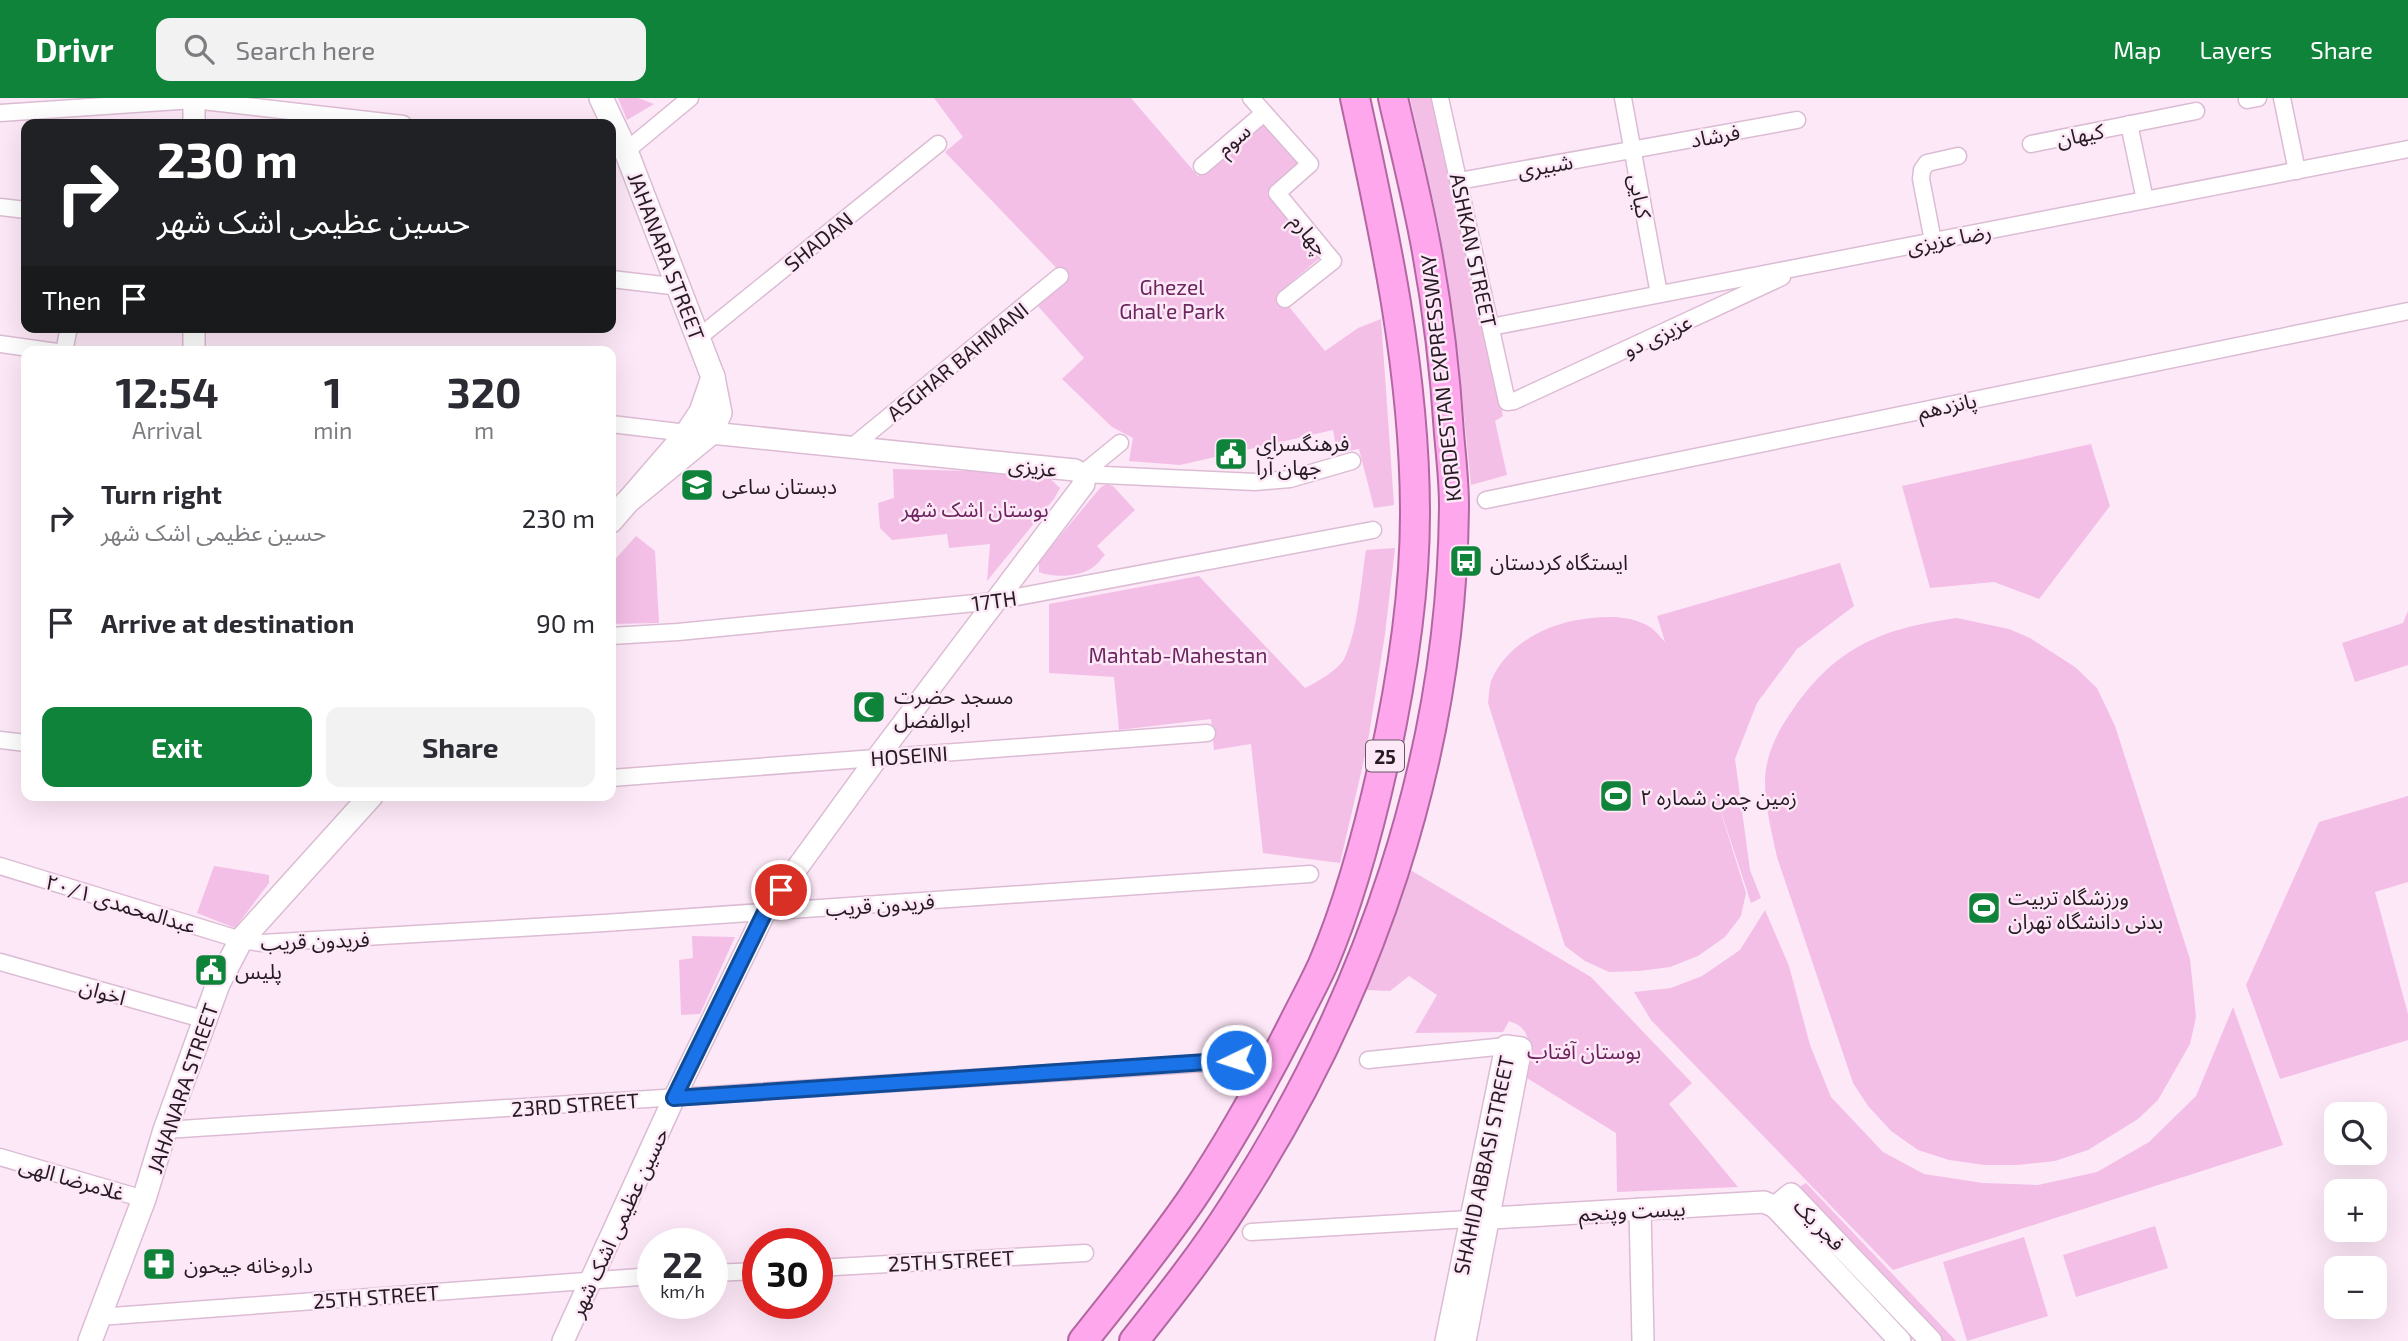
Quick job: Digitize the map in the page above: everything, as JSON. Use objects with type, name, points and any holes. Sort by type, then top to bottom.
[{"type":"highway","name":"KORDESTAN EXPRESSWAY","points":[[1083,1341],[1192,1199],[1269,1074],[1323,964],[1351,888],[1375,803],[1397,703],[1409,610],[1415,516],[1412,436],[1403,341],[1386,240],[1355,98]]},
{"type":"highway","name":"KORDESTAN EXPRESSWAY","points":[[1134,1341],[1184,1278],[1274,1141],[1356,979],[1388,893],[1412,809],[1432,722],[1446,638],[1454,502],[1437,315],[1425,241],[1393,98]]},
{"type":"main road","name":"JAHANARA STREET","points":[[601,98],[608,119]]},
{"type":"main road","name":"JAHANARA STREET","points":[[618,150],[680,287],[713,377],[720,413],[711,433]]},
{"type":"main road","points":[[618,512],[687,433],[701,412],[713,377]]},
{"type":"main road","points":[[618,512],[711,433]]},
{"type":"main road","name":"JAHANARA STREET","points":[[90,1341],[144,1199],[165,1130],[218,984],[241,940],[366,801]]},
{"type":"street","points":[[618,150],[690,98]]},
{"type":"street","points":[[1251,98],[1264,113]]},
{"type":"street","name":"ASHKAN STREET","points":[[1440,98],[1507,402]]},
{"type":"street","name":"کیایی","points":[[1623,98],[1659,294]]},
{"type":"street","points":[[2282,98],[2297,171]]},
{"type":"street","points":[[194,99],[194,119]]},
{"type":"street","points":[[0,113],[194,99],[361,119]]},
{"type":"street","name":"کیهان","points":[[2031,144],[2196,111]]},
{"type":"street","name":"چهارم","points":[[1264,113],[1310,164],[1277,193],[1333,261],[1285,299]]},
{"type":"street","name":"سوم","points":[[1202,166],[1264,113]]},
{"type":"street","name":"فرشاد","points":[[1632,150],[1797,121]]},
{"type":"street","name":"کیهان","points":[[2129,124],[2145,200]]},
{"type":"street","name":"SHADAN","points":[[698,338],[938,144]]},
{"type":"street","name":"رضا عزیزی","points":[[1491,327],[2408,149]]},
{"type":"street","name":"شبیری","points":[[1459,181],[1632,150]]},
{"type":"street","points":[[1933,241],[1921,179],[1922,170],[1927,163],[1958,156]]},
{"type":"street","points":[[0,206],[21,209]]},
{"type":"street","name":"عزیزی دو","points":[[1507,402],[1805,266]]},
{"type":"street","name":"ASGHAR BAHMANI","points":[[853,446],[1060,276]]},
{"type":"street","points":[[616,280],[680,287]]},
{"type":"street","name":"پانزدهم","points":[[1486,500],[2408,310]]},
{"type":"street","points":[[0,344],[21,347]]},
{"type":"street","points":[[616,425],[687,433]]},
{"type":"street","name":"عزیزی","points":[[711,433],[1075,470],[1082,474],[1255,482],[1290,479],[1352,461]]},
{"type":"street","points":[[1082,474],[1120,443]]},
{"type":"street","name":"حسین عظیمی اشک شهر","points":[[563,1341],[674,1098],[765,912],[877,758],[1082,488],[1082,474]]},
{"type":"street","name":"17TH","points":[[616,636],[996,601],[1373,530]]},
{"type":"street","name":"HOSEINI","points":[[616,778],[1207,733]]},
{"type":"street","points":[[0,740],[21,742]]},
{"type":"street","name":"عبدالمحمدی ۲۰/۱","points":[[0,866],[241,940]]},
{"type":"street","name":"فریدون قریب","points":[[241,940],[262,943],[360,939],[1310,874]]},
{"type":"street","name":"اخوان","points":[[0,962],[205,1020]]},
{"type":"street","points":[[1368,1060],[1506,1046]]},
{"type":"street","name":"SHAHID ABBASI STREET","points":[[1465,1341],[1478,1218],[1506,1046]]},
{"type":"street","name":"23RD STREET","points":[[165,1130],[1236,1060]]},
{"type":"street","name":"غلامرضا الهی","points":[[0,1157],[144,1199]]},
{"type":"street","name":"فجر یک","points":[[1900,1341],[1775,1207],[1791,1194],[1931,1341]]},
{"type":"street","name":"بیست وپنجم","points":[[1251,1232],[1764,1202],[1775,1207]]},
{"type":"street","points":[[1640,1209],[1643,1341]]},
{"type":"street","name":"SHAHID ABBASI STREET","points":[[1446,1341],[1478,1218]]},
{"type":"street","name":"25TH STREET","points":[[833,1267],[1085,1253]]},
{"type":"street","name":"25TH STREET","points":[[99,1317],[637,1277]]},
{"type":"green space","points":[[618,98],[638,98],[654,104],[627,120]]},
{"type":"green space","name":"Ghezel Ghal'e Park","points":[[934,98],[1131,98],[1198,176],[1261,119],[1301,163],[1267,194],[1322,256],[1278,293],[1325,351],[1358,328],[1381,319],[1394,505],[1374,508],[1359,449],[1337,453],[1333,430],[1180,465],[1129,461],[1133,438],[1112,427],[1062,379],[1084,358],[1038,306],[1067,279],[945,152],[963,137]]},
{"type":"green space","points":[[1410,98],[1433,98],[1503,416],[1495,421],[1507,475],[1471,485],[1457,347],[1439,227]]},
{"type":"green space","points":[[2091,444],[2110,506],[2039,599],[1994,582],[1930,588],[1902,486]]},
{"type":"green space","name":"بوستان اشک شهر","points":[[893,469],[1044,473],[1060,488],[987,581],[990,544],[949,548],[947,534],[892,540],[880,528],[878,503],[894,498]]},
{"type":"green space","points":[[1107,484],[1113,486],[1135,510],[1097,546],[1105,555],[1094,567],[1073,575],[1058,576],[1039,572],[1039,561],[1101,487]]},
{"type":"green space","points":[[636,536],[655,551],[659,623],[616,624],[616,558]]},
{"type":"green space","name":"Mahtab-Mahestan","points":[[1395,548],[1367,747],[1340,863],[1263,853],[1251,744],[1214,750],[1211,719],[1119,730],[1114,677],[1049,673],[1049,604],[1199,576],[1305,688],[1341,663],[1349,648],[1356,620],[1366,550]]},
{"type":"green space","points":[[1840,563],[1854,606],[1797,649],[1757,703],[1735,759],[1750,870],[1761,898],[1751,903],[1715,793],[1746,893],[1741,916],[1725,937],[1698,956],[1670,967],[1609,972],[1585,961],[1565,946],[1488,703],[1491,681],[1498,667],[1508,655],[1532,636],[1577,620],[1607,617],[1629,619],[1650,627],[1665,642],[1657,616]]},
{"type":"green space","points":[[2408,611],[2408,665],[2355,682],[2342,643],[2403,623]]},
{"type":"green space","name":"ورزشگاه تربیت بدنی دانشگاه تهران","points":[[1957,618],[2009,629],[2030,638],[2075,667],[2097,688],[2115,726],[2190,959],[2196,1017],[2190,1044],[2158,1100],[2138,1119],[2088,1150],[2055,1161],[1985,1165],[1949,1160],[1918,1150],[1891,1131],[1868,1106],[1853,1083],[1777,857],[1769,820],[1765,782],[1773,743],[1810,687],[1827,669],[1864,644],[1907,628]]},
{"type":"green space","points":[[2408,796],[2408,882],[2375,892],[2408,1014],[2408,1040],[2280,1079],[2246,985],[2319,822]]},
{"type":"green space","points":[[214,866],[269,875],[269,883],[235,928],[197,913]]},
{"type":"green space","name":"بوستان آفتاب","points":[[1407,868],[1591,977],[1692,1083],[1669,1104],[1738,1187],[1617,1192],[1616,1133],[1522,1075],[1529,1044],[1524,1030],[1518,1025],[1509,1021],[1503,1032],[1415,1033],[1437,995],[1409,976],[1390,991],[1366,990]]},
{"type":"green space","points":[[1765,910],[1789,966],[1810,1045],[1831,1097],[1883,1152],[1924,1174],[1983,1183],[2038,1185],[2097,1172],[2149,1142],[2196,1096],[2233,1007],[2283,1145],[1893,1270],[1651,1020],[1634,992],[1671,988],[1702,976],[1740,950]]},
{"type":"green space","points":[[692,936],[735,937],[700,1014],[681,1015],[679,960],[693,958]]},
{"type":"green space","points":[[1806,1183],[1956,1341],[1938,1341],[1799,1187]]},
{"type":"green space","points":[[2155,1226],[2168,1268],[2076,1297],[2063,1255]]},
{"type":"green space","points":[[2024,1237],[2048,1316],[1967,1341],[1943,1262]]},
{"type":"place","name":"فرهنگسرای جهان آرا","points":[[1231,454]]},
{"type":"place","name":"دبستان ساعی","points":[[697,485]]},
{"type":"place","name":"ایستگاه کردستان","points":[[1466,561]]},
{"type":"place","name":"مسجد حضرت ابوالفضل","points":[[869,707]]},
{"type":"place","name":"زمین چمن شماره ۲","points":[[1616,796]]},
{"type":"place","name":"ورزشگاه تربیت بدنی دانشگاه تهران","points":[[1984,908]]},
{"type":"place","name":"پلیس","points":[[211,970]]},
{"type":"place","name":"داروخانه جیحون","points":[[159,1264]]},
{"type":"route","points":[[781,890],[765,912],[674,1098],[1236,1060]]}]
